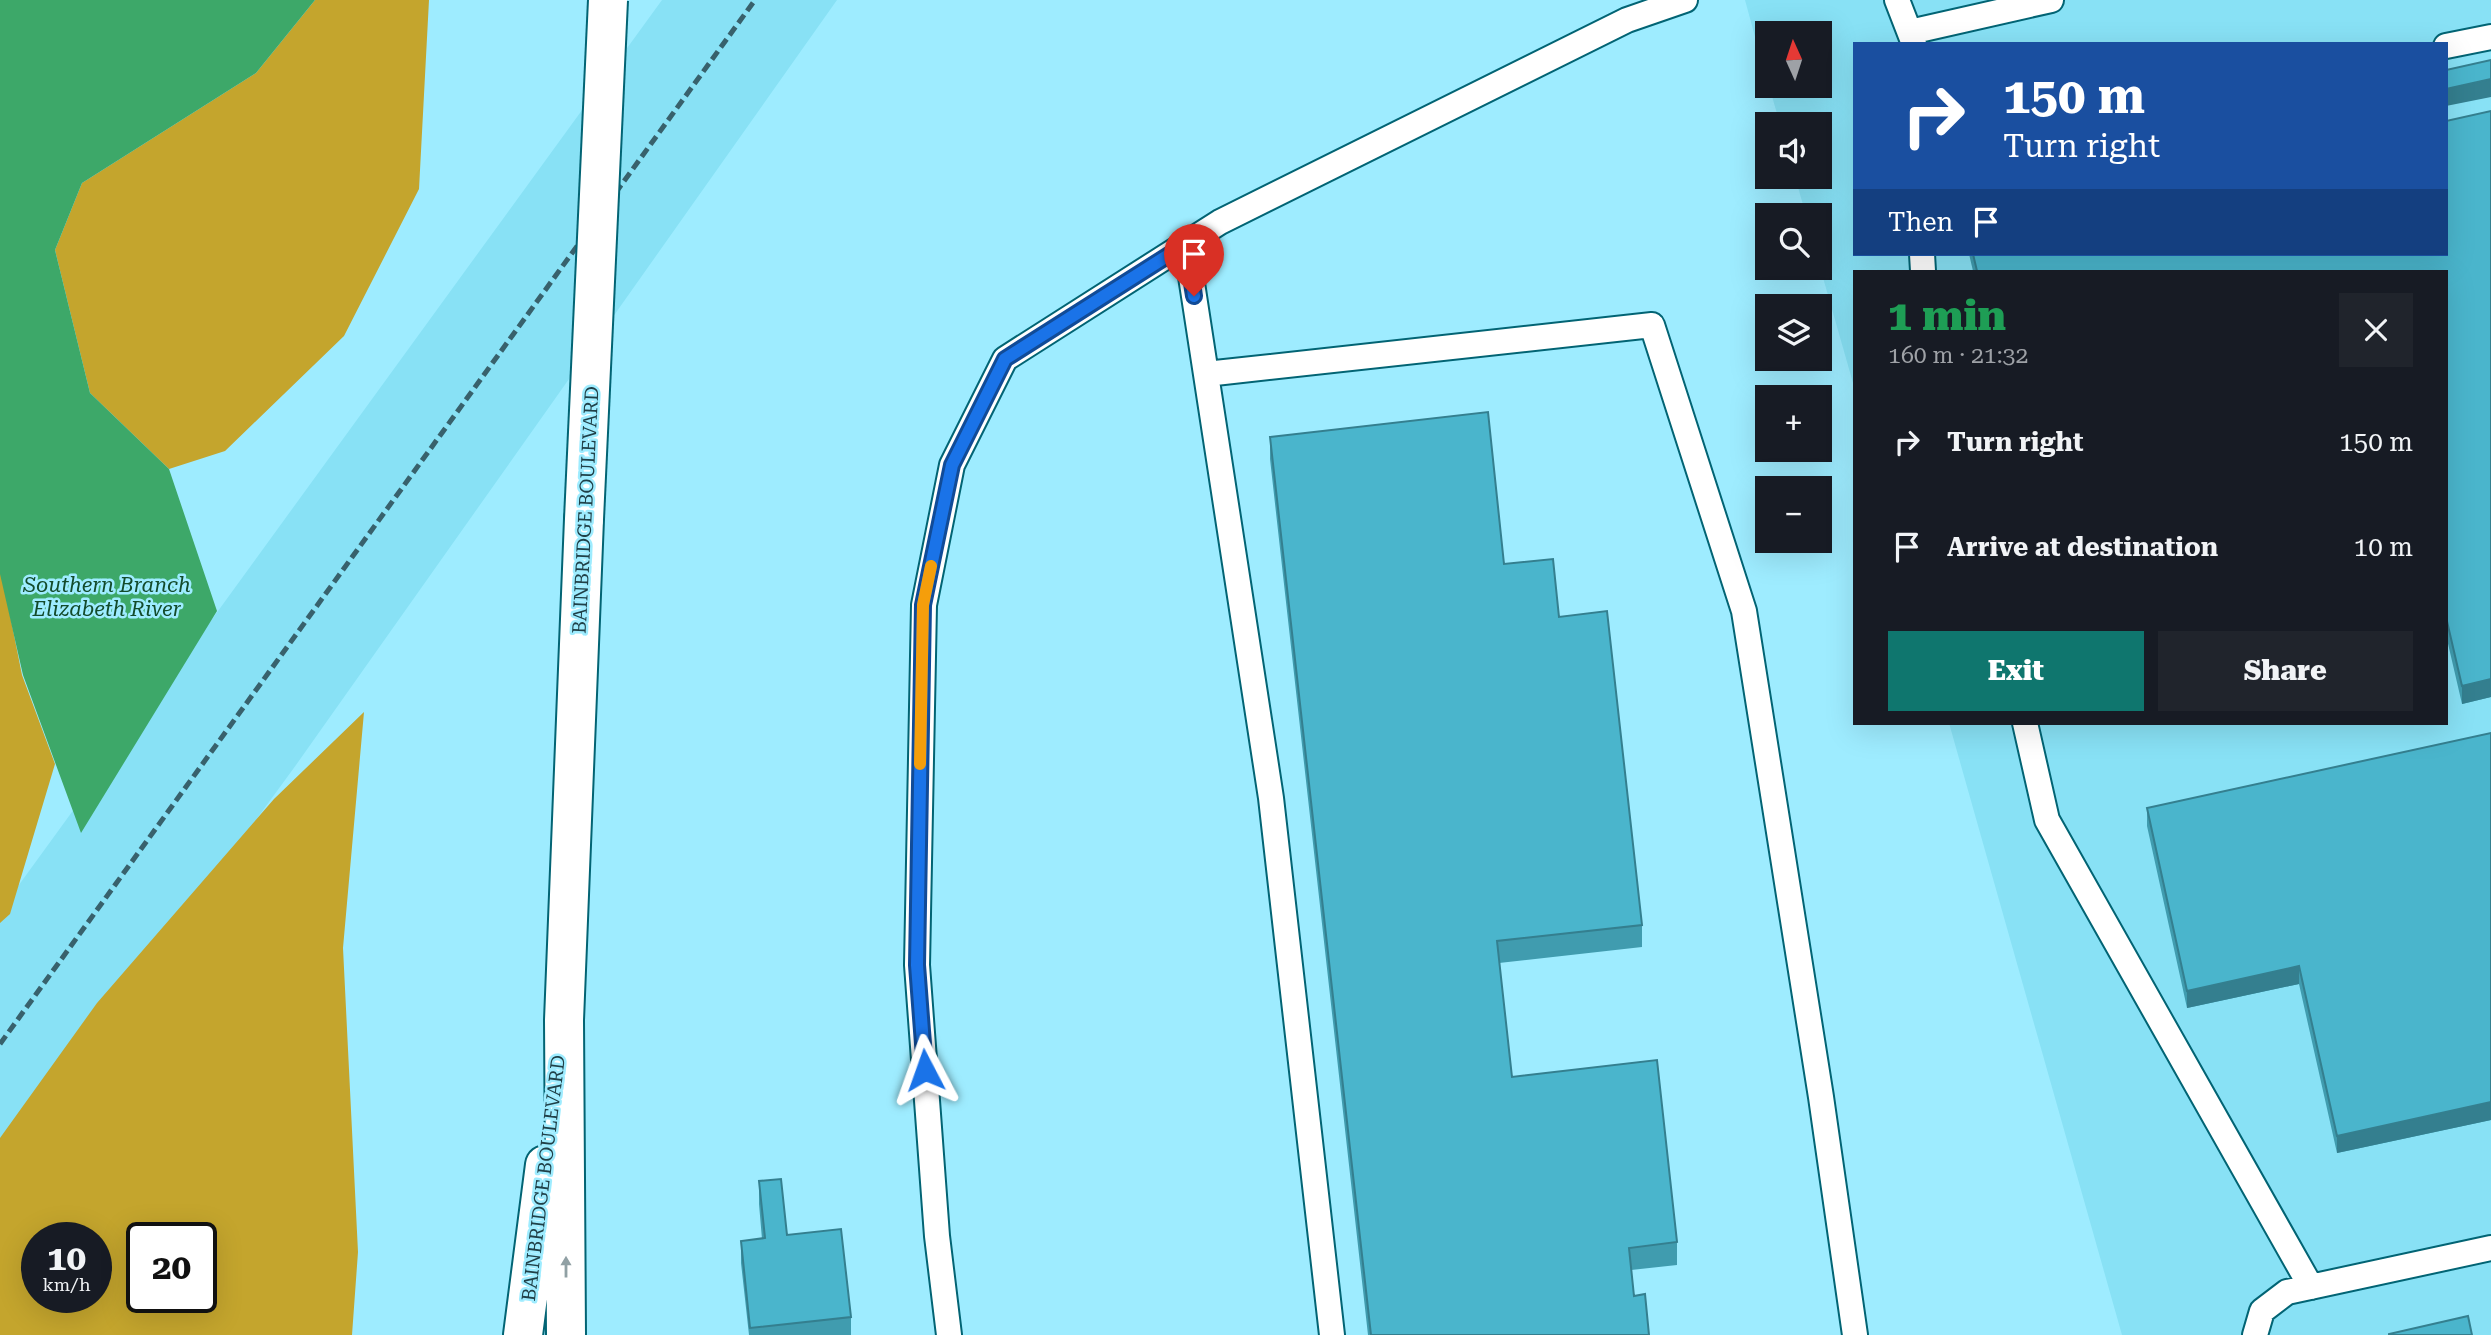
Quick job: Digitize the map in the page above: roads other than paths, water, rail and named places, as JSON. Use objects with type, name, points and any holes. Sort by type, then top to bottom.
[{"type":"main road","name":"BAINBRIDGE BOULEVARD","points":[[566,1335],[564,1020],[608,0]]},
{"type":"main road","name":"BAINBRIDGE BOULEVARD","points":[[523,1335],[564,1020]]},
{"type":"lane","points":[[949,1335],[937,1236],[917,965],[923,605],[952,465],[1005,359],[1220,222],[1626,20],[1685,0]]},
{"type":"lane","points":[[1897,0],[1912,38],[2051,0]]},
{"type":"lane","points":[[2448,46],[2491,37]]},
{"type":"lane","points":[[1186,244],[1271,798],[1332,1335]]},
{"type":"lane","points":[[1206,374],[1652,325],[1744,611],[1821,1097],[1855,1335]]},
{"type":"lane","points":[[2025,725],[2047,820],[2311,1287]]},
{"type":"lane","points":[[2255,1335],[2262,1311],[2287,1292],[2491,1248]]},
{"type":"water","name":"Southern Branch Elizabeth River","points":[[0,0],[315,0],[256,73],[82,183],[55,250],[90,393],[169,469],[217,611],[81,833],[23,675],[0,574]]},
{"type":"railway","points":[[0,1044],[755,0]]}]
